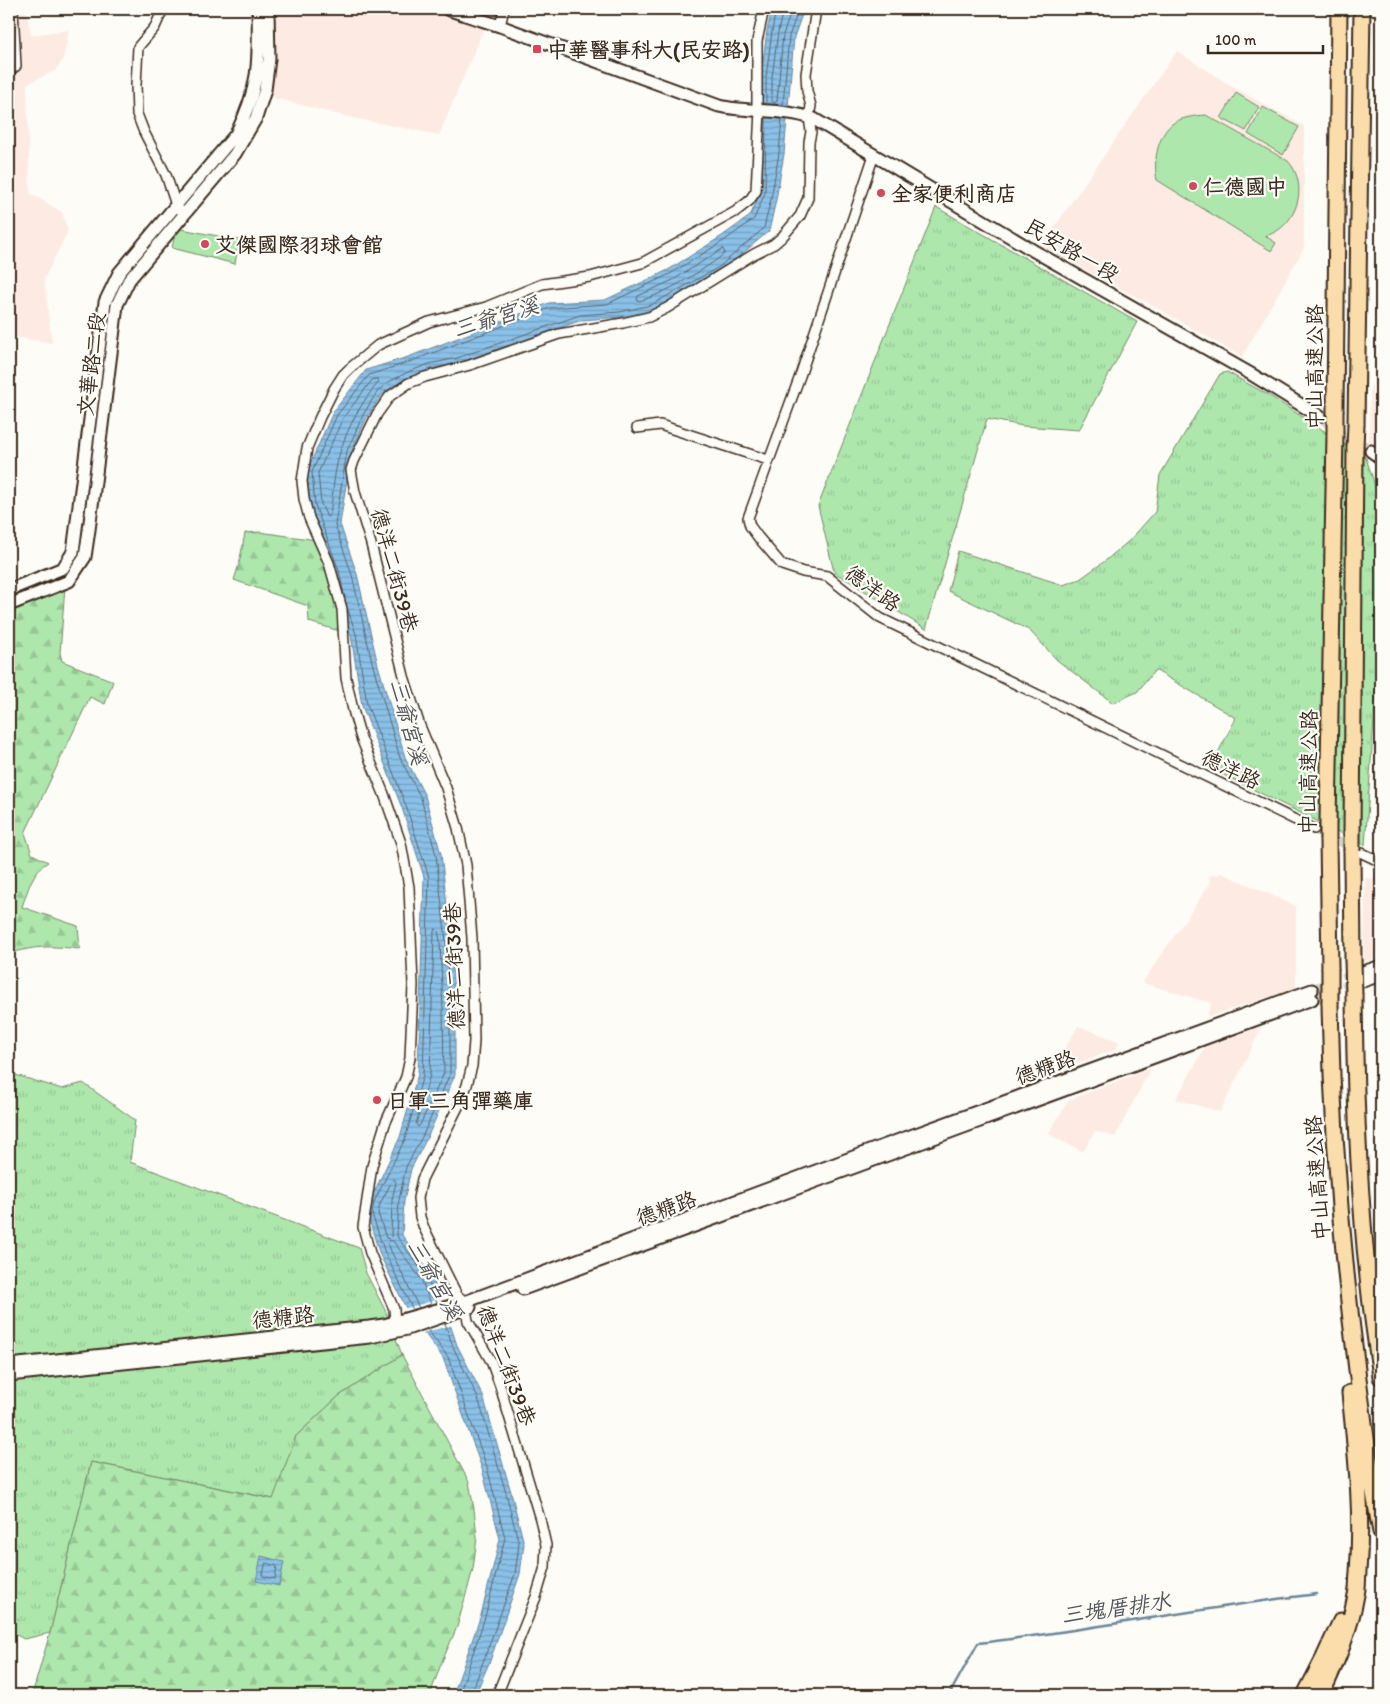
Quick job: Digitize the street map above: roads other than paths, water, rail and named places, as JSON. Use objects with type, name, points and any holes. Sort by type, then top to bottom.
[{"type":"highway","name":"中山高速公路","points":[[1339,9],[1335,434],[1328,822],[1330,1003],[1334,1130],[1346,1284],[1372,1483],[1381,1532]]},
{"type":"highway","name":"中山高速公路","points":[[1362,9],[1355,447],[1352,834],[1357,852],[1353,960],[1358,1138],[1368,1269],[1381,1377]]},
{"type":"highway","points":[[1368,1269],[1377,1286],[1381,1320]]},
{"type":"highway","points":[[1321,1695],[1341,1651],[1357,1594],[1361,1544],[1357,1459],[1340,1300],[1346,1284]]},
{"type":"highway","points":[[1305,1695],[1342,1620],[1358,1574]]},
{"type":"street","points":[[9,71],[16,66],[13,9]]},
{"type":"street","points":[[163,9],[155,28],[138,47],[137,114],[166,175],[176,205],[185,214]]},
{"type":"street","name":"文華路二段","points":[[9,590],[63,568],[73,552],[105,302],[119,273],[236,134],[253,95],[259,57],[258,9]]},
{"type":"street","name":"文華路二段","points":[[9,604],[69,582],[84,557],[90,530],[117,306],[129,280],[235,154],[256,118],[265,90],[269,59],[268,9]]},
{"type":"street","points":[[447,9],[500,26],[719,106],[807,117]]},
{"type":"street","points":[[500,26],[504,9]]},
{"type":"street","points":[[401,1325],[370,1253],[363,1227],[372,1166],[385,1124],[408,1068],[413,993],[409,886],[401,843],[384,794],[361,738],[353,710],[346,678],[342,609],[329,563],[309,518],[302,490],[307,448],[313,431],[334,389],[349,368],[378,345],[429,322],[486,307],[542,284],[590,277],[634,266],[658,255],[735,212],[748,201],[756,191],[761,110],[757,41],[764,9]]},
{"type":"street","name":"德洋二街39巷","points":[[497,1695],[536,1597],[545,1567],[546,1545],[538,1510],[491,1361],[468,1321],[429,1240],[420,1217],[418,1198],[422,1179],[461,1101],[472,1066],[474,1041],[472,938],[466,865],[460,834],[446,788],[420,726],[404,676],[371,544],[355,492],[351,470],[357,452],[377,414],[390,396],[403,387],[425,377],[470,365],[559,334],[648,317],[774,244],[800,216],[808,198],[811,132],[807,117],[811,106],[807,91],[806,74],[816,9]]},
{"type":"street","name":"民安路一段","points":[[807,117],[1034,251],[1251,374],[1319,416]]},
{"type":"street","name":"德洋路","points":[[874,155],[800,376],[748,518],[750,526],[782,565],[803,572],[826,576],[880,618],[1314,828]]},
{"type":"street","points":[[637,428],[660,425],[768,460]]},
{"type":"street","points":[[1371,451],[1381,458]]},
{"type":"street","points":[[1357,852],[1381,862]]},
{"type":"street","points":[[1381,966],[1363,977],[1381,975]]},
{"type":"street","name":"德糖路","points":[[9,1375],[370,1337],[462,1306],[882,1146],[1312,994]]},
{"type":"street","name":"德糖路","points":[[9,1364],[401,1325]]},
{"type":"water","points":[[772,9],[804,9],[794,37],[784,154],[769,231],[722,271],[653,310],[621,317],[582,320],[458,363],[430,369],[410,377],[390,388],[381,396],[367,417],[351,453],[340,524],[357,574],[378,665],[405,757],[425,796],[441,854],[451,940],[455,1009],[455,1075],[411,1169],[404,1201],[402,1235],[430,1273],[444,1306],[457,1345],[483,1396],[524,1544],[520,1574],[490,1661],[475,1695],[453,1695],[481,1615],[500,1539],[482,1469],[443,1358],[406,1308],[380,1255],[367,1213],[370,1201],[400,1137],[418,1074],[424,877],[402,808],[362,706],[351,635],[345,620],[335,572],[310,506],[307,471],[333,412],[366,370],[408,357],[549,303],[605,300],[668,270],[750,216],[761,191],[761,77],[767,30]]},
{"type":"water","points":[[261,1556],[284,1562],[279,1586],[256,1581]]},
{"type":"waterway","name":"三塊厝排水","points":[[949,1695],[978,1643],[1317,1594]]},
{"type":"tunnel","points":[[1319,416],[1371,451]]},
{"type":"tunnel","points":[[1314,829],[1354,849]]},
{"type":"tunnel","points":[[1312,990],[1359,974]]},
{"type":"tunnel","points":[[1312,999],[1360,982]]},
{"type":"place","name":"中華醫事科大(民安路)","points":[[537,49]]},
{"type":"place","name":"仁德國中","points":[[1193,186]]},
{"type":"place","name":"全家便利商店","points":[[881,193]]},
{"type":"place","name":"艾傑國際羽球會館","points":[[205,244]]},
{"type":"place","name":"日軍三角彈藥庫","points":[[377,1100]]},
{"type":"water label","name":"三爺宮溪","points":[[496,317]]},
{"type":"water label","name":"三爺宮溪","points":[[409,722]]},
{"type":"water label","name":"三爺宮溪","points":[[435,1279]]}]
